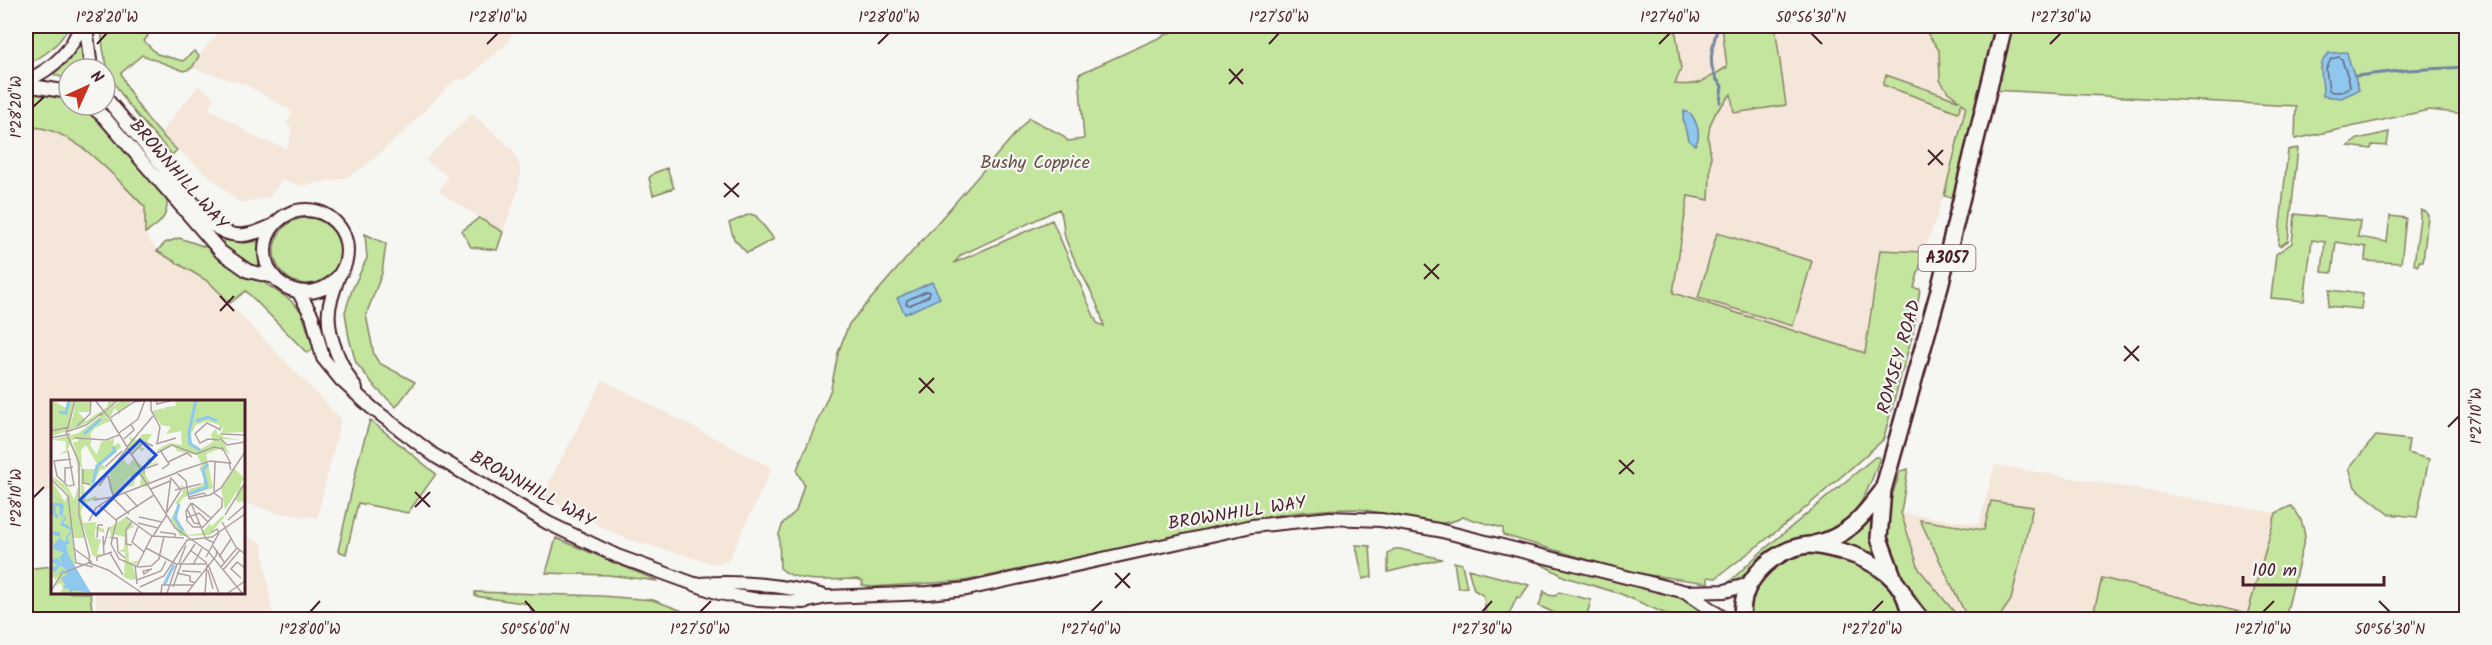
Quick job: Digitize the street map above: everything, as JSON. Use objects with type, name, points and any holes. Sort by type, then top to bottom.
[{"type":"main road","name":"ROMSEY ROAD","points":[[1894,579],[1879,538],[1883,490],[1938,294],[2004,26]]},
{"type":"main road","name":"ROMSEY ROAD","points":[[1750,584],[1771,560],[1787,550],[1826,542],[1852,527],[1883,490]]},
{"type":"main road","points":[[1811,545],[1868,560],[1894,579],[1906,598],[1910,620]]},
{"type":"main road","points":[[1743,620],[1744,601],[1750,584]]},
{"type":"street","points":[[26,83],[60,59],[71,46],[80,26]]},
{"type":"street","points":[[86,26],[90,57]]},
{"type":"street","points":[[26,83],[57,89]]},
{"type":"street","name":"BROWNHILL WAY","points":[[117,111],[205,216],[221,231],[233,236],[250,235],[274,225]]},
{"type":"street","name":"BROWNHILL WAY","points":[[103,117],[221,252],[248,271],[274,277]]},
{"type":"street","points":[[298,210],[314,210],[332,218],[344,233],[347,244],[344,267],[338,277],[332,283],[316,291],[298,291],[281,284],[274,277],[265,257],[265,245],[274,225],[289,213],[298,210]]},
{"type":"street","name":"BROWNHILL WAY","points":[[338,277],[329,310],[331,329],[339,359],[365,401]]},
{"type":"street","name":"BROWNHILL WAY","points":[[298,291],[312,316],[323,358],[341,380],[401,432],[435,456],[548,524],[617,556],[698,584],[716,582],[758,586],[804,591],[827,597],[967,589],[1252,526],[1330,518],[1381,520],[1438,530],[1686,592],[1725,591],[1750,584]]},
{"type":"street","name":"BROWNHILL WAY","points":[[1686,592],[1726,620]]},
{"type":"street","points":[[1906,598],[1924,620]]},
{"type":"shaded area","points":[[226,26],[519,26],[504,46],[466,79],[454,80],[407,129],[365,166],[345,178],[302,186],[281,180],[270,197],[240,203],[160,134],[198,86],[214,97],[209,108],[259,139],[287,148],[292,128],[286,124],[293,112],[247,85],[192,68],[207,45]]},
{"type":"shaded area","points":[[1675,26],[1990,26],[1960,125],[1942,201],[1924,252],[1880,250],[1877,257],[1874,296],[1865,353],[1672,293],[1680,257],[1693,160],[1669,101],[1681,69]]},
{"type":"shaded area","points":[[472,114],[512,149],[521,173],[518,190],[503,232],[439,192],[448,177],[425,160]]},
{"type":"shaded area","points":[[26,127],[60,132],[95,159],[145,207],[145,233],[157,251],[209,282],[341,419],[317,518],[274,512],[244,502],[244,400],[51,400],[51,491],[26,495]]},
{"type":"shaded area","points":[[603,380],[772,468],[728,562],[716,564],[626,539],[542,496]]},
{"type":"shaded area","points":[[1995,465],[2276,513],[2246,619],[1960,620],[1919,569],[1901,513],[1979,524]]},
{"type":"shaded area","points":[[244,535],[262,543],[273,619],[98,619],[95,594],[244,594]]},
{"type":"green space","points":[[26,26],[69,26],[51,49],[26,65]]},
{"type":"green space","points":[[102,26],[150,26],[144,31],[148,36],[144,41],[157,54],[183,61],[194,51],[199,56],[192,68],[184,71],[142,55],[121,73],[144,115],[177,150],[172,155],[123,96],[117,86],[117,57],[105,57]]},
{"type":"green space","name":"Bushy Coppice","points":[[1185,26],[1675,26],[1681,69],[1675,84],[1684,85],[1703,81],[1727,67],[1722,26],[1775,26],[1786,105],[1734,113],[1731,94],[1716,112],[1710,125],[1708,138],[1711,156],[1709,200],[1688,196],[1673,293],[1865,353],[1880,250],[1924,252],[1914,288],[1920,289],[1913,333],[1883,440],[1795,517],[1716,578],[1708,577],[1708,583],[1634,573],[1503,535],[1503,528],[1463,517],[1450,522],[1424,523],[1355,509],[1277,515],[964,581],[871,587],[862,585],[863,581],[857,579],[816,580],[787,573],[780,568],[779,534],[783,523],[796,511],[804,484],[797,472],[798,467],[831,389],[838,353],[849,324],[1029,118],[1062,135],[1068,141],[1084,139],[1079,74]],"holes":[[[1059,209],[1066,240],[1097,304],[1104,326],[1097,323],[1052,220],[954,263],[961,255]]]},
{"type":"green space","points":[[1922,26],[1996,26],[1954,198],[1944,196],[1966,106],[1962,103],[1958,112],[1883,85],[1886,75],[1960,101],[1948,92],[1940,80],[1939,50]]},
{"type":"green space","points":[[2009,26],[2466,26],[2466,114],[2429,110],[2295,139],[2296,106],[1991,90]]},
{"type":"green space","points":[[82,41],[86,57],[71,57]]},
{"type":"green space","points":[[26,92],[57,96],[57,117],[93,117],[143,167],[164,193],[167,207],[164,216],[158,224],[145,233],[145,207],[106,168],[76,143],[60,134],[43,128],[26,127]]},
{"type":"green space","points":[[2389,132],[2387,146],[2372,145],[2371,149],[2348,146],[2358,139]]},
{"type":"green space","points":[[2298,148],[2288,241],[2280,246],[2278,245],[2288,150]]},
{"type":"green space","points":[[667,168],[674,188],[653,195],[649,178],[654,173]]},
{"type":"green space","points":[[2421,210],[2428,216],[2423,262],[2420,261],[2417,266],[2414,264]]},
{"type":"green space","points":[[750,214],[756,216],[774,239],[747,253],[734,239],[729,223]]},
{"type":"green space","points":[[2295,214],[2360,221],[2358,237],[2387,242],[2390,216],[2406,218],[2401,263],[2365,261],[2366,247],[2336,242],[2332,273],[2322,272],[2325,242],[2312,240],[2304,301],[2271,298],[2276,254],[2292,243]]},
{"type":"green space","points":[[307,218],[319,221],[330,228],[337,239],[340,251],[337,263],[330,274],[319,281],[307,284],[295,281],[284,274],[277,263],[274,251],[277,239],[284,228],[295,221]]},
{"type":"green space","points":[[479,218],[503,232],[497,250],[471,247],[462,231]]},
{"type":"green space","points":[[1717,233],[1812,261],[1793,326],[1698,298]]},
{"type":"green space","points":[[365,234],[386,244],[382,273],[366,315],[374,355],[379,363],[415,382],[396,407],[377,389],[356,363],[349,338],[345,312],[352,290],[367,258]]},
{"type":"green space","points":[[179,238],[212,249],[289,299],[301,311],[314,349],[307,353],[246,291],[230,303],[209,282],[157,251],[165,243]]},
{"type":"green space","points":[[225,240],[245,243],[258,241],[259,267],[235,255],[223,244]]},
{"type":"green space","points":[[2330,290],[2363,294],[2361,309],[2328,306]]},
{"type":"green space","points":[[370,420],[436,474],[408,513],[358,503],[346,554],[338,551]]},
{"type":"green space","points":[[2376,436],[2409,440],[2407,453],[2429,459],[2417,517],[2389,514],[2355,487],[2349,468]]},
{"type":"green space","points":[[1875,457],[1879,457],[1879,460],[1863,499],[1847,518],[1825,532],[1783,544],[1742,577],[1727,584],[1761,552]]},
{"type":"green space","points":[[1908,469],[1901,513],[1919,569],[1960,619],[1932,619],[1905,580],[1887,547],[1885,531],[1890,505],[1900,471]]},
{"type":"green space","points":[[1991,501],[2033,507],[2011,600],[1998,619],[1981,619],[1966,615],[1920,520],[1984,530]]},
{"type":"green space","points":[[2291,506],[2301,520],[2305,537],[2285,619],[2246,619],[2276,513]]},
{"type":"green space","points":[[1871,513],[1876,550],[1867,553],[1841,544]]},
{"type":"green space","points":[[556,538],[658,581],[608,575],[546,573]]},
{"type":"green space","points":[[1356,545],[1370,546],[1372,577],[1363,579]]},
{"type":"green space","points":[[1394,549],[1442,559],[1388,572],[1388,554]]},
{"type":"green space","points":[[1815,552],[1850,559],[1892,584],[1905,620],[1748,620],[1749,600],[1758,580],[1774,565],[1784,560]]},
{"type":"green space","points":[[1540,557],[1658,590],[1681,598],[1720,619],[1677,619],[1621,594],[1565,577],[1541,564]]},
{"type":"green space","points":[[1454,562],[1462,564],[1467,587],[1458,588]]},
{"type":"green space","points":[[51,566],[51,594],[90,594],[93,619],[26,619],[26,569]]},
{"type":"green space","points":[[1468,569],[1529,585],[1520,598],[1517,597],[1507,619],[1486,619],[1484,596],[1474,590]]},
{"type":"green space","points":[[2102,578],[2244,613],[2243,619],[2092,619]]},
{"type":"green space","points":[[1544,591],[1548,595],[1555,596],[1559,592],[1591,600],[1586,619],[1568,619],[1539,606]]},
{"type":"green space","points":[[475,592],[653,600],[688,613],[686,620],[619,620],[574,613],[573,619],[533,616],[529,604],[475,596]]},
{"type":"water","points":[[2347,52],[2359,90],[2341,98],[2323,96],[2322,62],[2329,53]]},
{"type":"water","points":[[1684,111],[1691,114],[1697,125],[1698,138],[1695,145],[1688,140],[1683,119]]},
{"type":"water","points":[[932,282],[940,298],[905,314],[897,298]]},
{"type":"waterway","points":[[1718,26],[1711,57],[1713,72],[1722,86],[1720,102]]},
{"type":"waterway","points":[[2356,76],[2466,67]]}]
